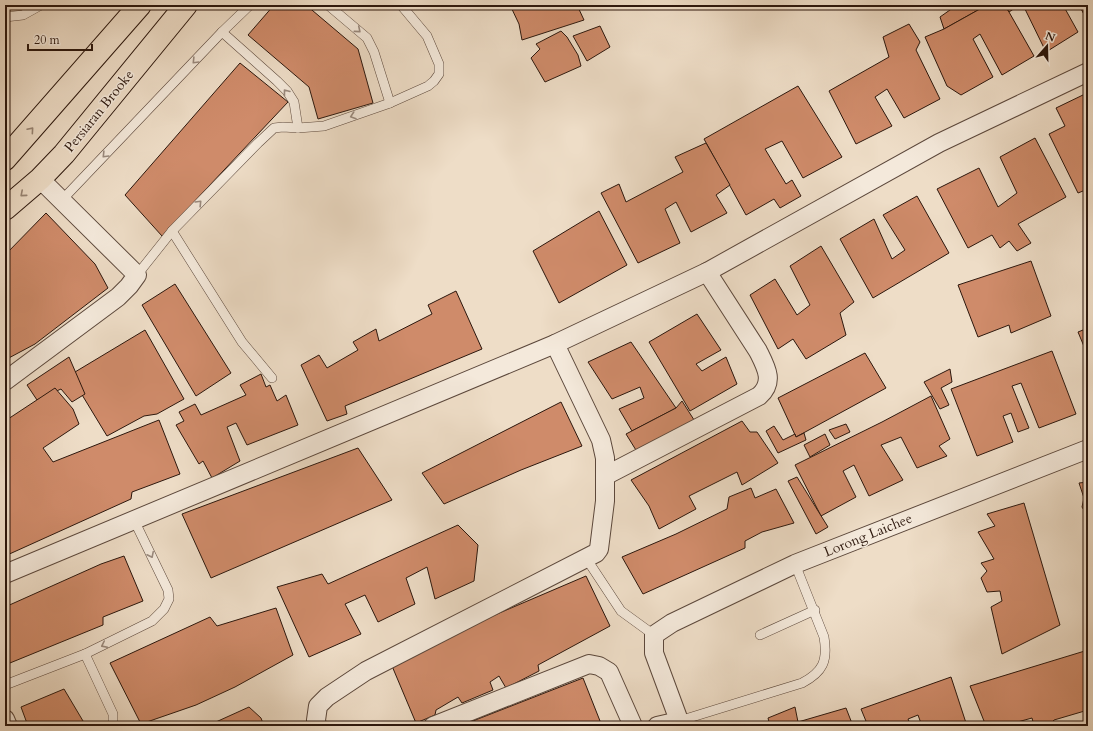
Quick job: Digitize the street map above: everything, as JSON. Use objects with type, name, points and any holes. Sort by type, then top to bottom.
[{"type":"main road","points":[[5,159],[140,5]]},
{"type":"main road","name":"Persiaran Brooke","points":[[5,209],[40,180],[64,154],[186,5]]},
{"type":"street","points":[[5,574],[555,344],[707,272],[939,143],[1088,72]]},
{"type":"street","points":[[5,381],[118,297],[137,275],[40,180]]},
{"type":"street","points":[[605,476],[760,396],[768,386],[768,375],[761,358],[707,272]]},
{"type":"street","points":[[317,726],[316,720],[318,706],[327,697],[366,671],[596,553],[601,543],[605,501],[605,458],[601,440],[555,344]]},
{"type":"street","name":"Lorong Laichee","points":[[654,635],[672,623],[795,564],[1088,448]]},
{"type":"street","points":[[654,635],[654,652],[680,723],[657,726]]},
{"type":"street","points":[[433,726],[589,664],[599,666],[609,672],[633,726]]},
{"type":"street","points":[[5,719],[8,726]]},
{"type":"lane","points":[[5,17],[23,15],[41,5]]},
{"type":"lane","points":[[62,201],[222,32],[250,5]]},
{"type":"lane","points":[[328,5],[367,38],[374,52],[390,103]]},
{"type":"lane","points":[[137,275],[172,231],[274,128],[283,126],[298,128],[324,126],[390,103],[428,86],[434,81],[439,74],[439,64],[427,36],[401,5]]},
{"type":"lane","points":[[222,32],[277,80],[287,91],[294,102],[298,128]]},
{"type":"lane","points":[[172,231],[242,342],[272,378]]},
{"type":"lane","points":[[5,685],[85,654],[152,621],[164,610],[169,599],[168,590],[134,520]]},
{"type":"lane","points":[[586,558],[621,611],[654,635]]},
{"type":"lane","points":[[680,723],[802,683],[813,677],[822,665],[826,650],[824,637],[815,610],[795,564]]},
{"type":"lane","points":[[760,635],[815,610]]},
{"type":"lane","points":[[85,654],[113,714],[113,723],[111,726]]},
{"type":"building","points":[[274,5],[306,5],[358,49],[373,103],[318,119],[309,87],[248,35]]},
{"type":"building","points":[[510,5],[577,5],[584,20],[522,40],[519,24]]},
{"type":"building","points":[[957,5],[987,5],[944,29],[940,17]]},
{"type":"building","points":[[987,5],[1005,5],[1034,56],[1002,75],[980,34],[973,39],[993,77],[961,95],[947,86],[925,37],[944,29]]},
{"type":"building","points":[[1005,5],[1017,5],[1018,6],[1009,12]]},
{"type":"building","points":[[1023,5],[1063,5],[1078,32],[1046,52]]},
{"type":"building","points":[[1079,5],[1088,5],[1088,22]]},
{"type":"building","points":[[909,24],[920,42],[916,50],[940,99],[904,118],[887,89],[875,97],[892,126],[856,144],[829,91],[889,57],[883,37]]},
{"type":"building","points":[[600,26],[610,47],[587,61],[573,36]]},
{"type":"building","points":[[561,31],[567,37],[578,55],[581,66],[545,82],[531,58],[540,49],[536,44]]},
{"type":"building","points":[[240,63],[288,102],[162,236],[125,195]]},
{"type":"building","points":[[798,86],[842,157],[803,178],[782,141],[765,149],[786,184],[792,180],[801,196],[780,208],[774,199],[746,215],[704,139]]},
{"type":"building","points":[[1085,94],[1088,100],[1088,189],[1078,193],[1049,134],[1065,126],[1056,108]]},
{"type":"building","points":[[1035,138],[1066,197],[1018,224],[1031,243],[1017,251],[1009,241],[1000,248],[992,235],[968,248],[937,189],[979,168],[998,207],[1017,193],[1000,157]]},
{"type":"building","points":[[706,143],[730,185],[716,195],[727,213],[691,232],[676,202],[665,209],[680,243],[638,263],[601,193],[619,184],[626,202],[683,172],[675,157]]},
{"type":"building","points":[[917,196],[949,253],[873,298],[840,239],[874,219],[892,259],[905,250],[883,215]]},
{"type":"building","points":[[599,211],[627,265],[559,303],[533,251]]},
{"type":"building","points":[[46,213],[95,264],[108,288],[35,344],[5,360],[5,255]]},
{"type":"building","points":[[821,246],[854,302],[840,313],[846,335],[806,359],[793,339],[778,349],[750,295],[775,279],[797,315],[810,305],[790,266]]},
{"type":"building","points":[[1031,261],[1051,316],[1011,333],[1009,325],[978,337],[958,285]]},
{"type":"building","points":[[175,284],[231,373],[196,396],[142,305]]},
{"type":"building","points":[[456,291],[482,349],[345,406],[347,414],[327,421],[301,365],[319,355],[327,368],[358,350],[353,342],[376,329],[379,341],[432,314],[428,305]]},
{"type":"building","points":[[697,314],[721,350],[696,364],[702,371],[726,357],[737,384],[690,411],[649,342]]},
{"type":"building","points":[[1088,328],[1088,356],[1078,332]]},
{"type":"building","points":[[145,330],[184,399],[157,414],[144,416],[107,436],[70,375]]},
{"type":"building","points":[[631,342],[676,408],[632,431],[619,409],[644,398],[640,387],[612,399],[588,362]]},
{"type":"building","points":[[1052,351],[1076,414],[1039,428],[1021,383],[1012,386],[1029,428],[1018,432],[1011,413],[1003,416],[1013,442],[977,456],[951,389]]},
{"type":"building","points":[[865,353],[886,388],[796,437],[778,398]]},
{"type":"building","points":[[69,357],[85,394],[72,402],[61,389],[37,400],[27,385]]},
{"type":"building","points":[[950,369],[952,382],[941,388],[949,405],[940,409],[924,382]]},
{"type":"building","points":[[261,374],[266,387],[270,385],[277,401],[286,395],[298,425],[247,445],[236,423],[227,427],[240,461],[212,478],[203,461],[199,464],[176,425],[184,421],[179,412],[195,404],[201,415],[246,395],[240,385]]},
{"type":"building","points":[[55,388],[73,409],[79,424],[43,448],[53,462],[159,420],[180,474],[132,492],[131,499],[5,556],[5,421]]},
{"type":"building","points":[[931,396],[950,439],[939,446],[947,456],[917,468],[901,437],[881,445],[903,480],[869,496],[854,465],[843,471],[856,497],[821,516],[795,465]]},
{"type":"building","points":[[682,401],[696,423],[639,455],[626,434],[676,408]]},
{"type":"building","points":[[561,402],[582,446],[521,470],[444,504],[422,473]]},
{"type":"building","points":[[742,421],[750,432],[757,432],[778,463],[742,485],[737,472],[689,496],[696,509],[659,529],[649,506],[631,480]]},
{"type":"building","points":[[846,424],[850,432],[835,439],[829,430]]},
{"type":"building","points":[[774,426],[783,440],[795,434],[796,437],[804,433],[806,440],[778,453],[766,431]]},
{"type":"building","points":[[825,434],[830,445],[810,457],[804,445]]},
{"type":"building","points":[[358,448],[392,500],[211,578],[182,514]]},
{"type":"building","points":[[797,477],[828,527],[816,534],[788,481]]},
{"type":"building","points":[[1088,482],[1088,517],[1082,507],[1084,498],[1079,483]]},
{"type":"building","points":[[751,488],[755,498],[776,489],[794,523],[762,532],[745,541],[745,548],[643,594],[622,557],[676,534],[727,509],[729,497]]},
{"type":"building","points":[[1024,503],[1060,625],[1002,654],[991,607],[1002,601],[1000,591],[987,592],[981,578],[987,571],[981,563],[994,559],[978,532],[995,526],[987,514]]},
{"type":"building","points":[[458,525],[478,545],[474,581],[435,599],[427,567],[406,578],[415,604],[378,622],[365,595],[345,604],[361,634],[309,657],[277,587],[322,574],[328,584]]},
{"type":"building","points":[[124,556],[143,601],[103,617],[103,625],[5,665],[5,607],[101,564]]},
{"type":"building","points":[[586,576],[610,626],[538,665],[539,671],[506,688],[499,676],[490,682],[493,690],[462,703],[458,697],[436,710],[435,715],[416,723],[392,666],[401,655]]},
{"type":"building","points":[[276,608],[293,655],[235,687],[196,705],[141,724],[110,663],[210,617],[217,626]]},
{"type":"building","points":[[1088,650],[1088,710],[1054,720],[1050,725],[1046,726],[1034,726],[1032,718],[1003,726],[986,726],[970,686]]},
{"type":"building","points":[[951,677],[967,726],[922,726],[918,715],[908,719],[911,726],[868,726],[861,709]]},
{"type":"building","points":[[583,678],[602,726],[460,726]]},
{"type":"building","points":[[64,689],[86,726],[28,726],[21,707]]},
{"type":"building","points":[[249,707],[261,718],[264,726],[207,726]]},
{"type":"building","points":[[795,707],[798,722],[846,708],[853,726],[770,726],[768,718]]}]
